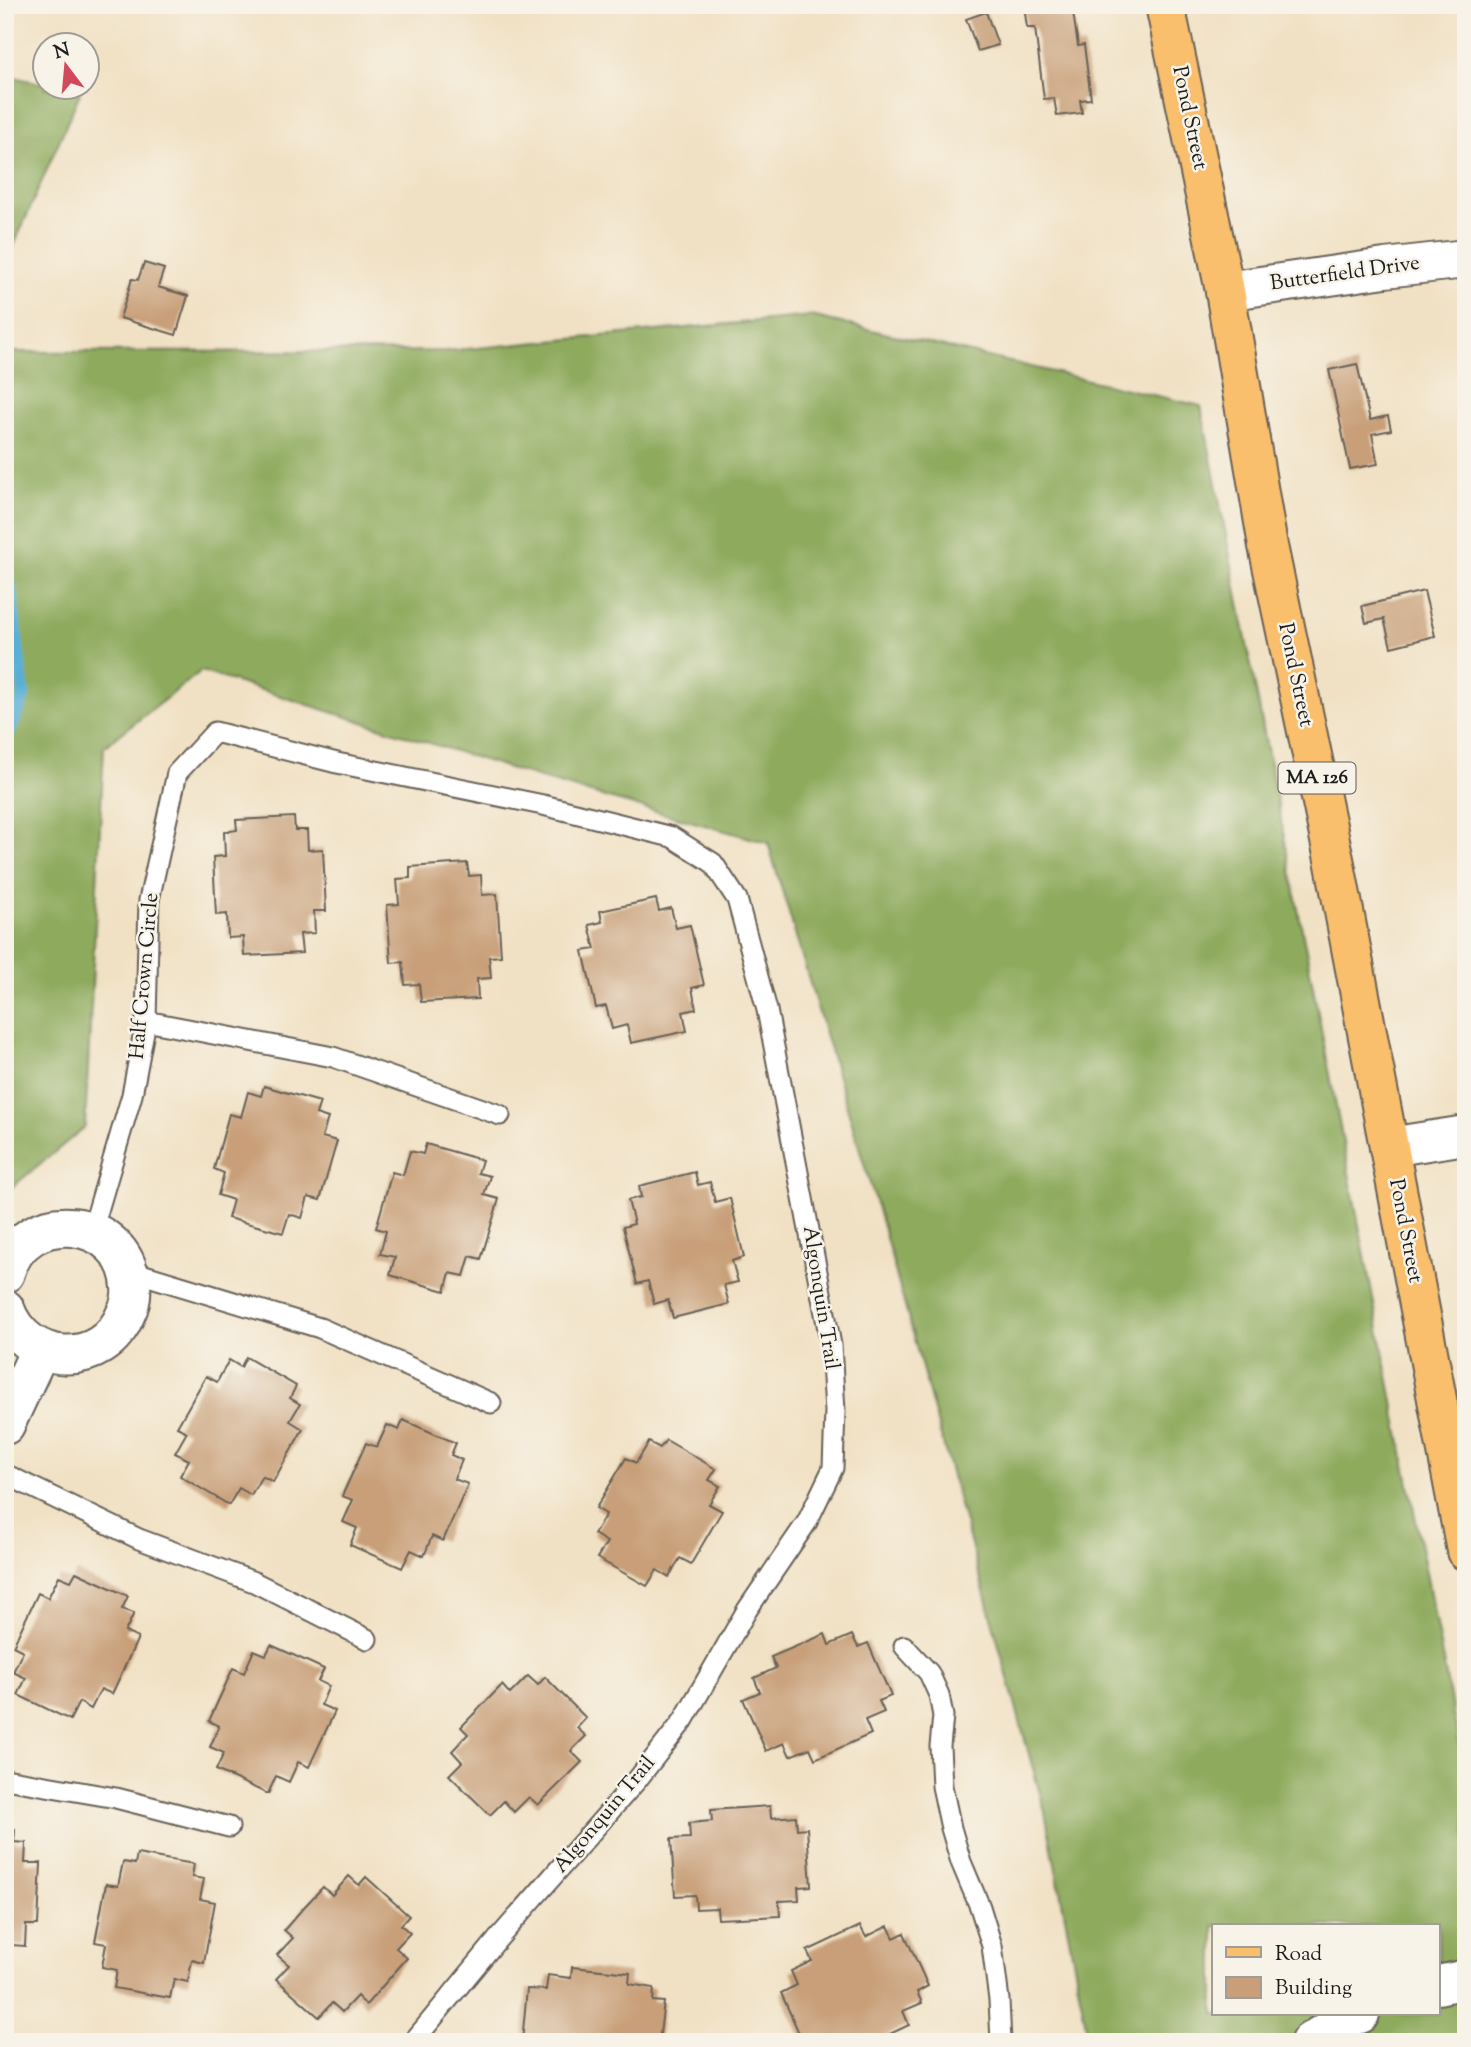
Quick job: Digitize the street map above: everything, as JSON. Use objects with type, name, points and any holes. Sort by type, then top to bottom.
[{"type":"main road","name":"Pond Street","points":[[1165,5],[1225,290],[1268,546],[1335,864],[1466,1551]]},
{"type":"street","name":"Butterfield Drive","points":[[1225,290],[1466,259]]},
{"type":"street","points":[[1389,1147],[1466,1135]]},
{"type":"street","points":[[5,1273],[8,1262],[22,1244],[43,1230],[62,1226],[79,1227],[103,1237],[117,1249],[128,1270],[132,1289],[130,1304],[121,1327],[100,1347],[78,1354],[65,1355],[40,1350],[28,1343],[10,1322],[5,1309]]},
{"type":"street","points":[[5,1425],[40,1350]]},
{"type":"street","points":[[1440,1986],[1466,1979]]},
{"type":"street","points":[[1310,2042],[1354,2016]]},
{"type":"lane","name":"Half Crown Circle","points":[[92,1231],[132,1095],[146,1021],[149,900],[177,773],[215,732],[337,763],[543,805]]},
{"type":"lane","name":"Algonquin Trail","points":[[413,2042],[497,1940],[637,1780],[683,1721],[747,1610],[807,1522],[833,1468],[835,1411],[831,1345],[767,1010],[737,899],[713,863],[672,837],[543,805]]},
{"type":"lane","points":[[146,1021],[333,1057],[500,1115]]},
{"type":"lane","points":[[128,1270],[320,1328],[491,1403]]},
{"type":"lane","points":[[5,1474],[139,1539],[254,1582],[367,1639]]},
{"type":"lane","points":[[904,1646],[929,1673],[939,1695],[943,1716],[940,1746],[942,1786],[961,1862],[992,1946],[1001,2042]]},
{"type":"lane","points":[[5,1779],[116,1798],[229,1828]]},
{"type":"green space","points":[[5,75],[32,81],[32,102],[76,102],[5,266]]},
{"type":"green space","points":[[811,316],[1201,406],[1466,1780],[1466,2042],[1089,2042],[1045,1812],[883,1227],[768,843],[559,784],[201,671],[104,747],[85,1127],[5,1193],[5,352],[446,351]]},
{"type":"building","points":[[1024,5],[1072,5],[1078,46],[1084,45],[1091,99],[1080,100],[1082,113],[1057,116],[1054,98],[1044,99],[1035,28],[1027,28]]},
{"type":"building","points":[[986,12],[998,45],[978,51],[966,19]]},
{"type":"building","points":[[144,263],[164,269],[158,287],[188,296],[176,335],[120,318],[132,279],[138,280]]},
{"type":"building","points":[[1357,364],[1370,420],[1388,416],[1391,430],[1372,434],[1378,464],[1350,469],[1329,370]]},
{"type":"building","points":[[1424,591],[1435,636],[1391,647],[1384,619],[1366,623],[1362,606]]},
{"type":"building","points":[[294,817],[295,830],[307,830],[308,850],[323,849],[326,911],[314,911],[315,933],[300,934],[302,953],[244,956],[243,937],[228,938],[227,914],[216,915],[213,857],[225,856],[224,832],[237,830],[236,820]]},
{"type":"building","points":[[467,863],[469,876],[481,875],[482,895],[497,894],[501,956],[489,957],[491,978],[477,979],[478,999],[421,1002],[419,984],[405,985],[403,962],[391,963],[387,905],[399,904],[397,879],[410,878],[410,867]]},
{"type":"building","points":[[656,899],[659,911],[671,908],[676,928],[690,925],[704,985],[692,988],[696,1009],[683,1012],[687,1031],[631,1043],[627,1025],[612,1029],[606,1006],[596,1008],[583,951],[595,949],[589,925],[602,922],[600,911]]},
{"type":"building","points":[[264,1086],[320,1102],[316,1114],[328,1118],[322,1137],[337,1141],[320,1200],[308,1197],[302,1218],[289,1214],[283,1233],[228,1218],[233,1200],[218,1195],[224,1173],[214,1169],[229,1114],[241,1117],[248,1092],[261,1096]]},
{"type":"building","points":[[426,1144],[482,1160],[478,1173],[490,1176],[484,1195],[499,1199],[481,1259],[470,1256],[464,1276],[450,1273],[445,1291],[390,1275],[395,1257],[380,1254],[386,1231],[376,1228],[392,1172],[403,1175],[410,1151],[423,1154]]},
{"type":"building","points":[[695,1172],[698,1185],[710,1182],[715,1202],[730,1198],[744,1257],[732,1261],[738,1282],[724,1285],[729,1304],[673,1318],[668,1300],[654,1304],[648,1281],[637,1284],[623,1227],[634,1224],[628,1200],[641,1197],[639,1186]]},
{"type":"building","points":[[246,1357],[296,1386],[290,1398],[300,1404],[290,1421],[303,1429],[273,1482],[262,1476],[251,1495],[239,1488],[229,1505],[180,1476],[189,1460],[175,1453],[187,1432],[177,1427],[206,1376],[217,1382],[229,1360],[241,1367]]},
{"type":"building","points":[[403,1420],[456,1443],[451,1455],[462,1460],[454,1479],[468,1484],[443,1541],[432,1536],[424,1556],[411,1550],[402,1568],[350,1545],[357,1528],[343,1522],[353,1500],[342,1496],[366,1443],[377,1447],[387,1425],[399,1430]]},
{"type":"building","points":[[666,1440],[716,1469],[709,1480],[720,1486],[709,1504],[722,1511],[691,1564],[680,1558],[669,1577],[657,1570],[647,1586],[597,1558],[607,1542],[594,1534],[606,1514],[596,1508],[626,1458],[636,1463],[649,1442],[660,1448]]},
{"type":"building","points":[[76,1572],[128,1596],[122,1609],[134,1613],[125,1632],[138,1638],[112,1694],[101,1689],[91,1709],[79,1702],[70,1720],[18,1695],[26,1678],[13,1672],[23,1651],[13,1646],[38,1593],[48,1598],[59,1576],[71,1581]]},
{"type":"building","points":[[825,1634],[829,1645],[852,1635],[858,1647],[868,1643],[891,1696],[879,1701],[884,1712],[865,1720],[871,1734],[815,1759],[810,1748],[790,1756],[784,1743],[766,1751],[743,1699],[760,1692],[754,1678],[776,1668],[771,1657]]},
{"type":"building","points":[[271,1645],[324,1669],[318,1681],[329,1686],[321,1705],[335,1711],[309,1767],[298,1762],[289,1782],[276,1776],[268,1794],[216,1770],[224,1753],[210,1747],[219,1726],[209,1721],[233,1668],[244,1673],[254,1650],[266,1655]]},
{"type":"building","points":[[528,1676],[538,1685],[545,1677],[586,1718],[577,1728],[586,1736],[571,1751],[582,1762],[538,1805],[529,1797],[514,1812],[504,1801],[490,1815],[449,1775],[462,1762],[452,1751],[468,1734],[461,1727],[502,1685],[510,1694]]},
{"type":"building","points":[[770,1806],[771,1818],[796,1816],[797,1829],[807,1828],[811,1886],[798,1887],[799,1900],[779,1901],[780,1916],[718,1919],[717,1908],[696,1909],[695,1895],[675,1896],[671,1839],[690,1838],[689,1823],[712,1821],[711,1810]]},
{"type":"building","points":[[5,1828],[15,1829],[14,1842],[26,1843],[25,1863],[41,1863],[38,1925],[26,1925],[25,1946],[11,1945],[10,1965],[5,1965]]},
{"type":"building","points":[[137,1854],[194,1864],[192,1877],[204,1879],[200,1899],[215,1902],[204,1963],[192,1960],[188,1982],[174,1979],[170,1998],[114,1988],[117,1970],[102,1967],[106,1944],[95,1942],[106,1884],[118,1886],[123,1862],[135,1864]]},
{"type":"building","points":[[349,1876],[359,1885],[366,1877],[409,1916],[401,1925],[410,1933],[396,1948],[407,1958],[366,2005],[357,1996],[342,2012],[332,2003],[319,2017],[276,1979],[289,1965],[277,1955],[293,1938],[284,1930],[304,1907],[323,1887],[332,1895]]},
{"type":"building","points":[[860,1926],[866,1937],[888,1926],[894,1938],[904,1933],[928,1986],[917,1992],[922,2003],[903,2011],[909,2025],[873,2042],[825,2042],[823,2037],[812,2042],[803,2042],[781,1993],[797,1985],[791,1971],[812,1961],[807,1951]]},
{"type":"building","points":[[572,1967],[630,1973],[629,1984],[654,1988],[653,2001],[664,2002],[659,2042],[522,2042],[527,1989],[546,1990],[548,1975],[571,1978]]},
{"type":"waterway","points":[[5,566],[11,589],[24,696],[5,744]]}]
